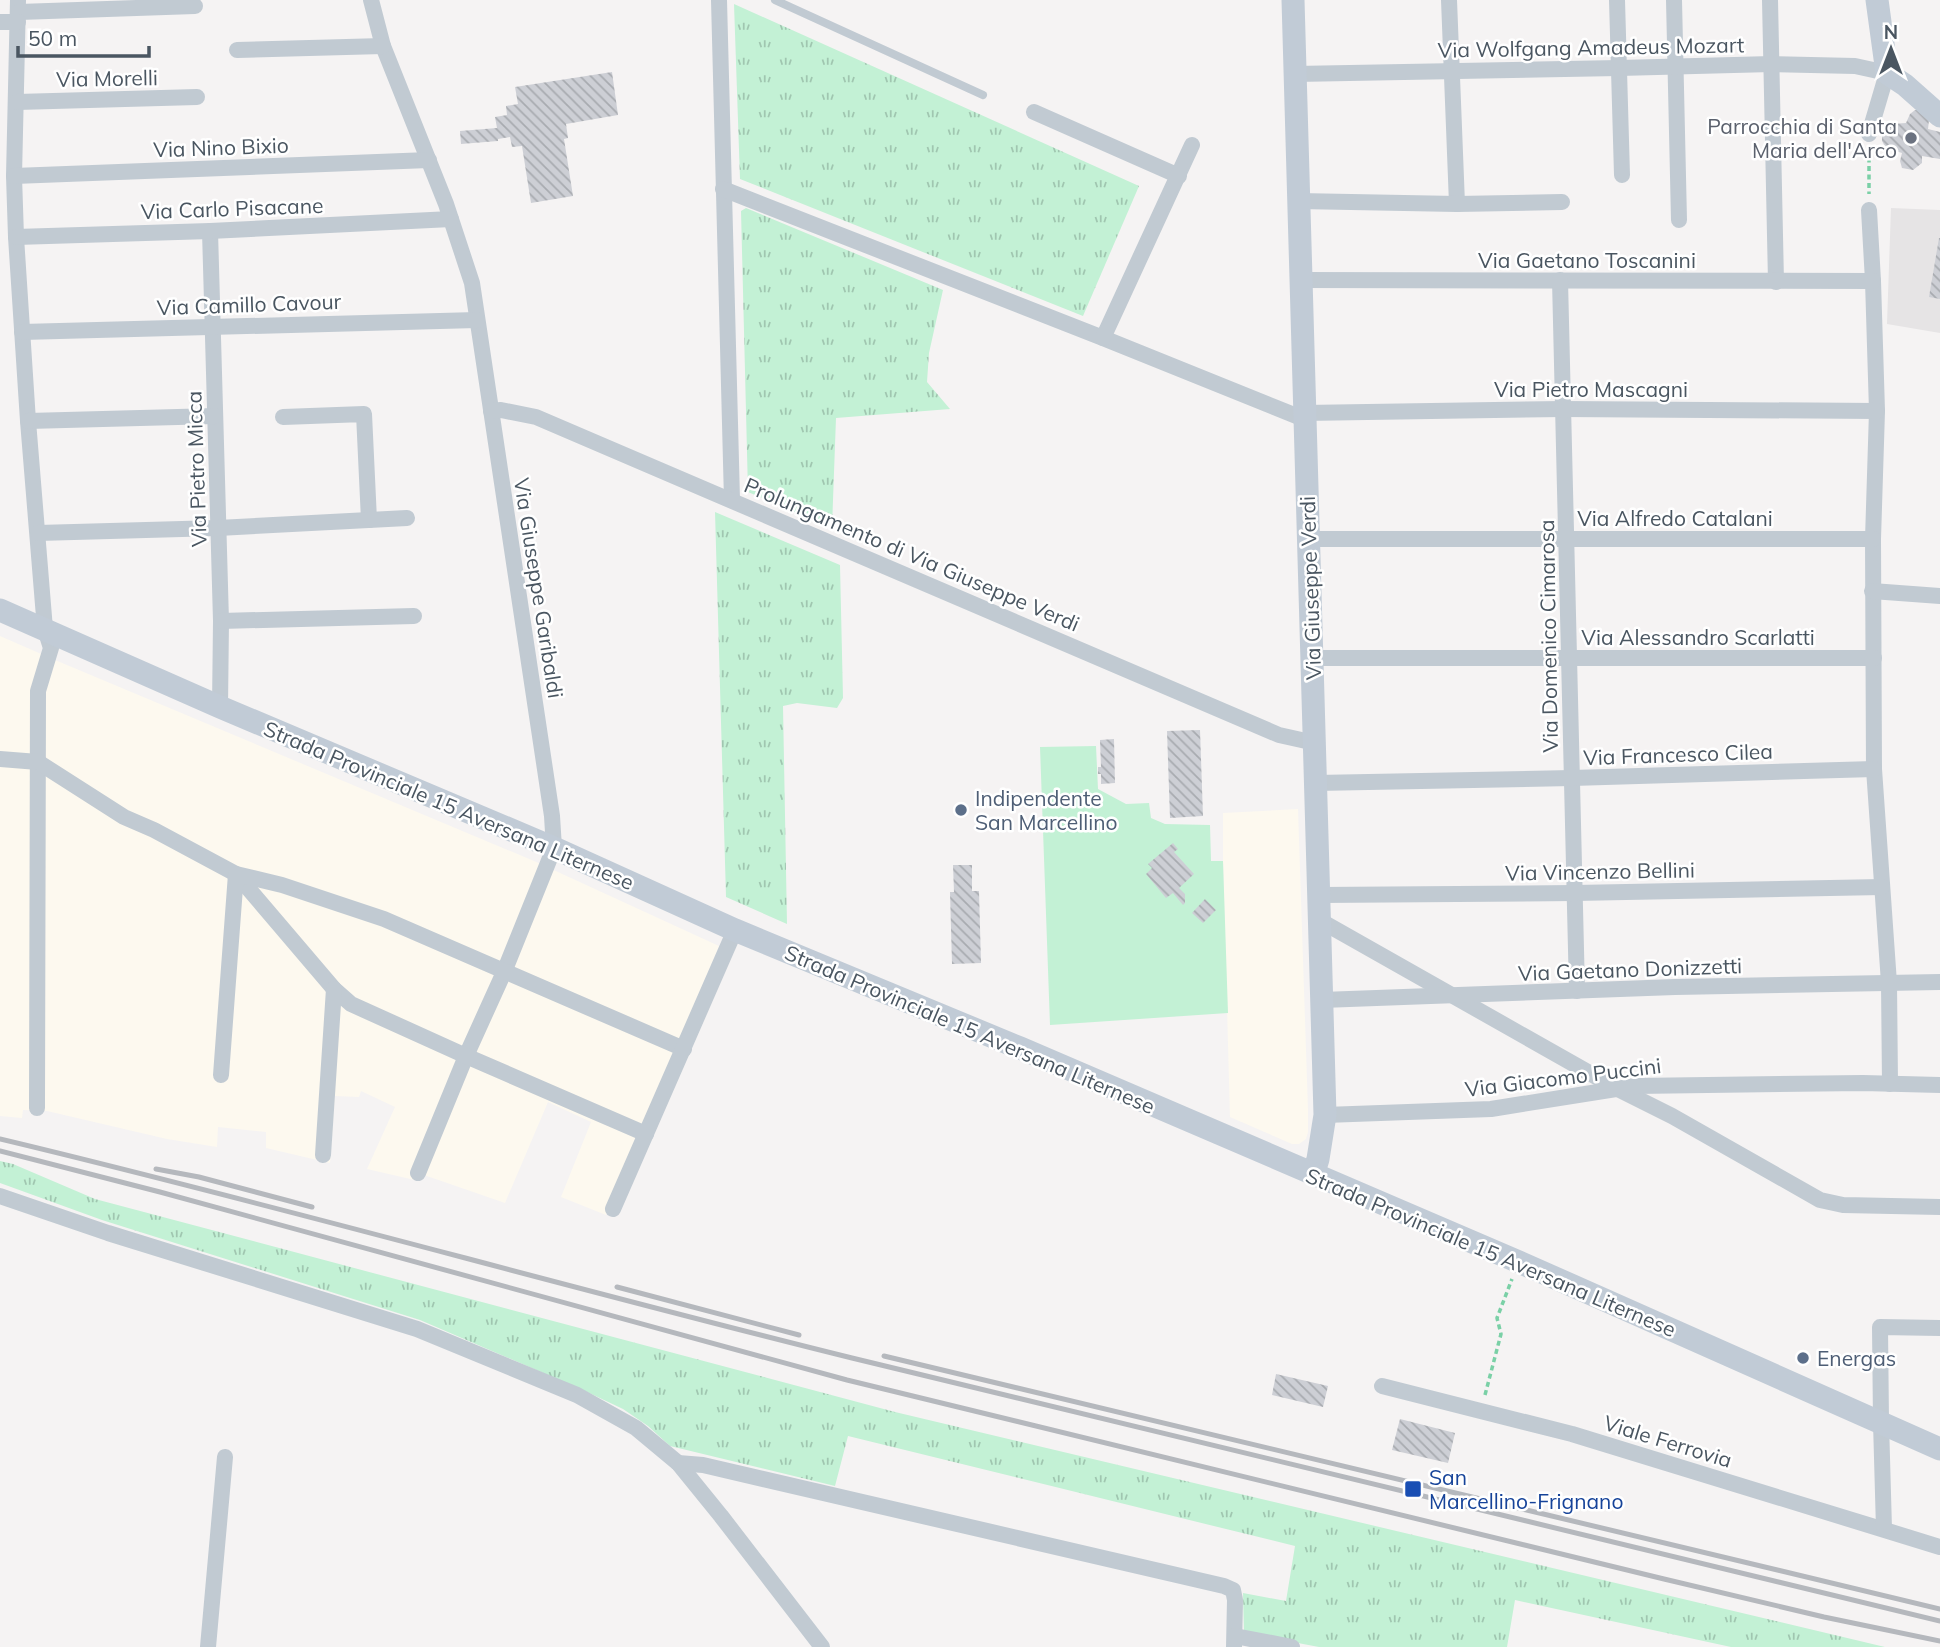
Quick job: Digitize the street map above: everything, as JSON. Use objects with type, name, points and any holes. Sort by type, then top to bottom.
[{"type":"main road","name":"Via Giuseppe Verdi","points":[[1293,0],[1325,1115],[1313,1175]]},
{"type":"main road","points":[[1877,0],[1887,74],[1905,85],[1940,116]]},
{"type":"main road","name":"Strada Provinciale 15 Aversana Liternese","points":[[0,610],[220,707],[554,848],[735,930],[1020,1048],[1519,1262],[1940,1449]]},
{"type":"street","name":"Via Giuseppe Garibaldi","points":[[371,0],[383,46],[429,160],[472,283],[552,816],[554,848],[418,1173]]},
{"type":"street","points":[[719,0],[732,500]]},
{"type":"street","points":[[1450,0],[1457,204]]},
{"type":"street","points":[[1617,0],[1622,175]]},
{"type":"street","points":[[1674,0],[1679,220]]},
{"type":"street","points":[[1770,0],[1776,282]]},
{"type":"street","points":[[0,22],[18,11],[195,6]]},
{"type":"street","points":[[18,11],[16,237],[28,421],[46,629],[51,648],[38,691],[37,1108]]},
{"type":"street","points":[[237,50],[383,46]]},
{"type":"street","name":"Via Wolfgang Amadeus Mozart","points":[[1295,74],[1772,64],[1855,66],[1887,74]]},
{"type":"street","points":[[1869,134],[1887,74]]},
{"type":"street","name":"Via Morelli","points":[[17,102],[197,97]]},
{"type":"street","points":[[1034,112],[1179,176]]},
{"type":"street","points":[[1103,338],[1192,145]]},
{"type":"street","name":"Via Nino Bixio","points":[[15,176],[429,160]]},
{"type":"street","points":[[723,189],[1304,416]]},
{"type":"street","points":[[1298,201],[1457,204],[1562,202]]},
{"type":"street","points":[[1869,210],[1874,281],[1877,411],[1872,591],[1874,769],[1889,983],[1890,1084]]},
{"type":"street","name":"Via Carlo Pisacane","points":[[16,237],[451,219]]},
{"type":"street","name":"Via Pietro Micca","points":[[210,231],[221,621],[220,707]]},
{"type":"street","name":"Via Gaetano Toscanini","points":[[1301,280],[1874,281]]},
{"type":"street","name":"Via Domenico Cimarosa","points":[[1560,280],[1577,992]]},
{"type":"street","name":"Via Camillo Cavour","points":[[22,332],[477,320]]},
{"type":"street","name":"Via Pietro Mascagni","points":[[1304,416],[1563,409],[1877,411]]},
{"type":"street","name":"Prolungamento di Via Giuseppe Verdi","points":[[491,411],[500,410],[536,417],[1279,735],[1315,743]]},
{"type":"street","points":[[283,417],[364,414],[369,520]]},
{"type":"street","points":[[28,421],[215,416]]},
{"type":"street","points":[[38,533],[218,528],[407,518]]},
{"type":"street","name":"Via Alfredo Catalani","points":[[1309,539],[1873,538]]},
{"type":"street","points":[[1872,591],[1940,596]]},
{"type":"street","points":[[221,621],[414,616]]},
{"type":"street","name":"Via Alessandro Scarlatti","points":[[1312,658],[1874,658]]},
{"type":"street","points":[[0,759],[38,762],[124,817],[236,874],[384,919],[684,1049]]},
{"type":"street","name":"Via Francesco Cilea","points":[[1316,783],[1874,769]]},
{"type":"street","points":[[236,874],[334,989],[351,1004],[646,1134]]},
{"type":"street","points":[[221,1075],[236,874]]},
{"type":"street","name":"Via Vincenzo Bellini","points":[[1319,895],[1882,887]]},
{"type":"street","points":[[1320,920],[1820,1200],[1843,1205],[1940,1207]]},
{"type":"street","points":[[613,1209],[735,930]]},
{"type":"street","name":"Via Gaetano Donizzetti","points":[[1322,1000],[1675,987],[1940,982]]},
{"type":"street","points":[[323,1155],[334,989]]},
{"type":"street","name":"Via Giacomo Puccini","points":[[1325,1115],[1491,1109],[1634,1086],[1940,1085]]},
{"type":"street","points":[[0,1196],[108,1233],[417,1329],[577,1395],[636,1428],[678,1463],[822,1647]]},
{"type":"street","points":[[1884,1529],[1880,1327],[1940,1328]]},
{"type":"street","name":"Viale Ferrovia","points":[[1381,1386],[1572,1434],[1940,1547]]},
{"type":"street","points":[[208,1647],[225,1457]]},
{"type":"street","points":[[678,1463],[703,1465],[1224,1586],[1233,1590],[1234,1642],[1292,1647]]},
{"type":"lane","points":[[775,0],[983,95]]},
{"type":"path","points":[[1869,134],[1869,210]]},
{"type":"path","points":[[1481,1411],[1501,1334],[1496,1318],[1519,1262]]},
{"type":"shaded area","points":[[1891,208],[1940,210],[1940,333],[1887,324]]},
{"type":"shaded area","points":[[0,636],[534,861],[719,946],[606,1215],[561,1197],[591,1122],[548,1102],[505,1203],[424,1175],[419,1181],[367,1169],[395,1107],[361,1091],[359,1097],[335,1096],[330,1163],[266,1148],[266,1132],[218,1127],[217,1147],[167,1139],[47,1111],[23,1110],[22,1118],[0,1116]]},
{"type":"shaded area","points":[[1298,809],[1308,1132],[1306,1139],[1299,1144],[1292,1144],[1230,1117],[1223,813]]},
{"type":"green space","points":[[734,4],[1139,186],[1083,316],[740,179]]},
{"type":"green space","points":[[746,208],[943,290],[929,353],[927,382],[950,409],[836,418],[832,528],[748,492],[741,211]]},
{"type":"green space","points":[[715,512],[840,565],[843,698],[837,708],[797,703],[783,706],[787,924],[726,897]]},
{"type":"green space","points":[[1096,746],[1098,789],[1126,804],[1149,803],[1151,818],[1165,824],[1210,825],[1211,861],[1223,861],[1228,1013],[1050,1025],[1040,747]]},
{"type":"green space","points":[[0,1161],[95,1199],[895,1412],[1885,1647],[1731,1647],[1515,1600],[1507,1647],[1319,1647],[1244,1633],[1243,1593],[1286,1601],[1295,1546],[848,1436],[835,1486],[670,1446],[648,1426],[623,1409],[420,1320],[102,1220],[0,1183]]},
{"type":"building","points":[[612,72],[618,115],[566,124],[568,138],[564,139],[573,196],[531,203],[522,146],[512,147],[510,137],[498,141],[461,144],[460,131],[497,128],[495,117],[507,115],[506,106],[518,104],[515,87]]},
{"type":"building","name":"Parrocchia di Santa Maria dell'Arco","points":[[1915,110],[1922,110],[1929,120],[1928,129],[1940,132],[1940,159],[1922,156],[1922,163],[1913,170],[1902,168],[1902,153],[1886,148],[1882,135],[1891,124],[1906,123]]},
{"type":"building","points":[[1940,238],[1940,299],[1929,297]]},
{"type":"building","points":[[1200,730],[1203,816],[1170,818],[1167,731]]},
{"type":"building","points":[[1114,739],[1115,783],[1101,784],[1101,774],[1098,774],[1098,767],[1101,767],[1100,740]]},
{"type":"building","points":[[1173,843],[1178,849],[1174,852],[1194,874],[1179,888],[1185,894],[1183,905],[1173,893],[1166,898],[1146,874],[1152,868],[1148,864]]},
{"type":"building","points":[[953,865],[972,865],[972,891],[979,891],[981,963],[952,964],[950,892],[954,892]]},
{"type":"building","points":[[1205,899],[1216,910],[1203,923],[1192,913]]},
{"type":"building","points":[[1276,1374],[1328,1386],[1323,1407],[1272,1395]]},
{"type":"building","name":"San Marcellino-Frignano","points":[[1400,1419],[1455,1433],[1448,1463],[1392,1450]]},
{"type":"railway","points":[[0,1139],[852,1358],[1940,1621]]},
{"type":"railway","points":[[0,1151],[160,1192],[847,1380],[1664,1579],[1940,1641]]},
{"type":"railway","points":[[156,1169],[199,1177],[312,1207]]},
{"type":"railway","points":[[617,1287],[799,1335]]},
{"type":"railway","points":[[884,1356],[1940,1609]]},
{"type":"place","name":"Parrocchia di Santa Maria dell'Arco","points":[[1911,138]]},
{"type":"place","name":"Indipendente San Marcellino","points":[[961,810]]},
{"type":"place","name":"Energas","points":[[1803,1358]]},
{"type":"place","name":"San Marcellino-Frignano","points":[[1413,1489]]}]
